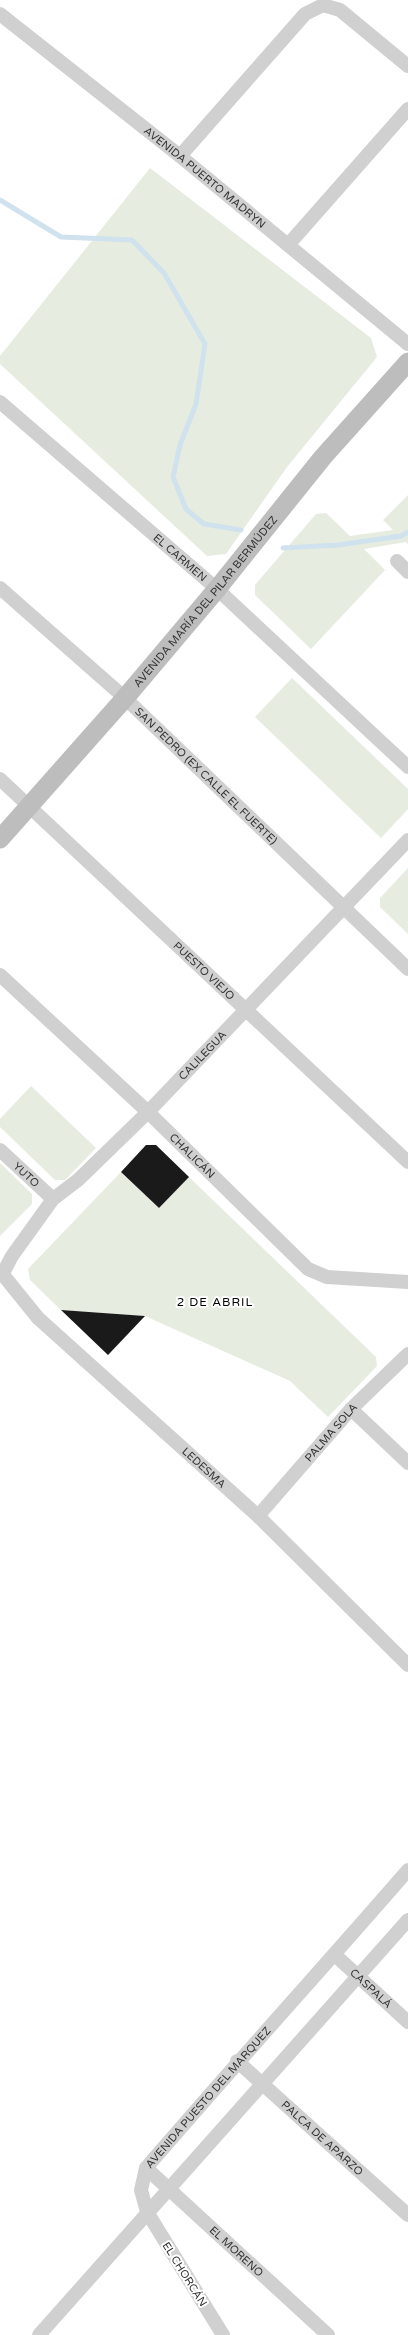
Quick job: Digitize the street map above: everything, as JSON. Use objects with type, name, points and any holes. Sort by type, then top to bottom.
[{"type":"street","points":[[180,156],[306,14],[323,5],[340,10],[408,66]]},
{"type":"street","name":"AVENIDA PUERTO MADRYN","points":[[0,14],[180,156],[408,344]]},
{"type":"street","points":[[288,245],[408,109]]},
{"type":"street","name":"AVENIDA MARÍA DEL PILAR BERMÚDEZ","points":[[0,839],[125,698],[218,589],[323,457],[408,362]]},
{"type":"street","name":"EL CARMEN","points":[[0,402],[218,589],[408,767]]},
{"type":"street","points":[[397,561],[408,572]]},
{"type":"street","name":"SAN PEDRO (EX CALLE EL FUERTE)","points":[[0,588],[125,698],[408,969]]},
{"type":"street","name":"PUESTO VIEJO","points":[[0,779],[408,1162]]},
{"type":"street","name":"CALILEGUA","points":[[1,1272],[53,1199],[78,1180],[148,1112],[408,840]]},
{"type":"street","name":"CHALICÁN","points":[[0,975],[148,1112],[308,1269],[327,1277],[408,1282]]},
{"type":"street","name":"YUTO","points":[[0,1150],[53,1199]]},
{"type":"street","name":"LEDESMA","points":[[1,1272],[38,1318],[258,1516],[408,1665]]},
{"type":"street","name":"PALMA SOLA","points":[[258,1516],[351,1409],[408,1354]]},
{"type":"street","points":[[351,1409],[408,1463]]},
{"type":"street","name":"AVENIDA PUESTO DEL MARQUEZ","points":[[147,2212],[141,2190],[146,2168],[237,2061],[335,1955],[408,1870]]},
{"type":"street","points":[[39,2335],[408,1920]]},
{"type":"street","name":"CASPALÁ","points":[[335,1955],[408,2022]]},
{"type":"street","name":"PALCA DE APARZO","points":[[237,2061],[408,2215]]},
{"type":"street","name":"EL MORENO","points":[[146,2168],[328,2335]]},
{"type":"street","name":"EL CHORCÁN","points":[[147,2212],[223,2335]]},
{"type":"shaded area","points":[[150,168],[371,338],[377,357],[287,467],[226,554],[207,556],[0,364],[0,356]]},
{"type":"shaded area","points":[[408,495],[408,544],[406,542],[364,549],[385,570],[311,649],[255,595],[255,585],[316,514],[326,513],[350,536],[393,530],[383,520]]},
{"type":"shaded area","points":[[292,678],[408,789],[408,809],[381,838],[255,717]]},
{"type":"shaded area","points":[[408,868],[408,934],[380,907],[380,898]]},
{"type":"shaded area","points":[[31,1086],[96,1148],[65,1180],[55,1180],[0,1127],[0,1119]]},
{"type":"shaded area","points":[[0,1163],[32,1194],[32,1204],[0,1236]]},
{"type":"shaded area","points":[[121,1172],[159,1208],[189,1177],[376,1357],[377,1366],[328,1417],[290,1381],[145,1316],[61,1310],[30,1280],[28,1269]]},
{"type":"building","points":[[146,1145],[156,1145],[189,1177],[159,1208],[121,1172]]},
{"type":"building","points":[[61,1310],[145,1316],[108,1355]]},
{"type":"waterway","points":[[0,200],[61,237],[132,240],[164,273],[205,344],[196,404],[180,445],[173,477],[186,509],[204,524],[241,530]]},
{"type":"waterway","points":[[283,548],[338,545],[401,536],[408,532]]},
{"type":"district","name":"2 DE ABRIL","points":[[215,1302]]}]
